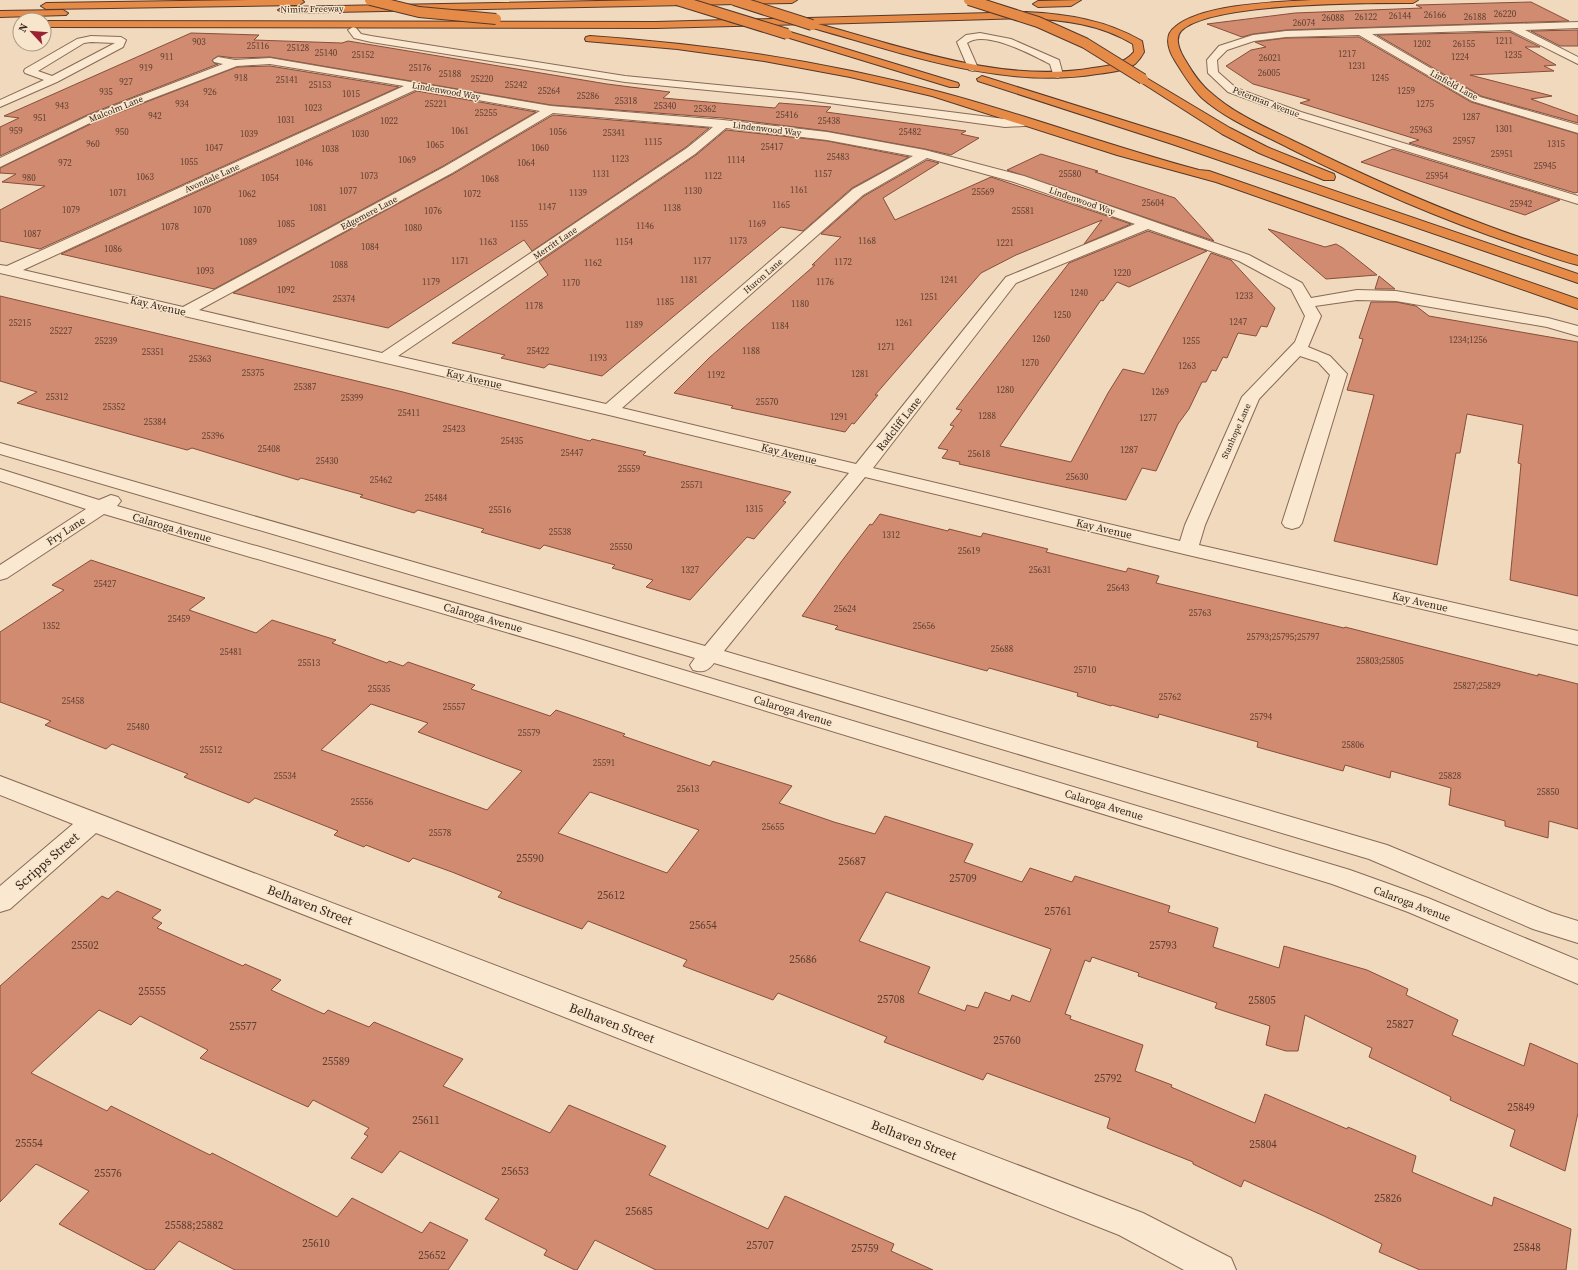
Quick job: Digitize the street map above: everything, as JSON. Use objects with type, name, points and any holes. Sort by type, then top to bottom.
[{"type":"highway","points":[[45,1],[148,0]]},
{"type":"highway","points":[[370,0],[419,12],[459,17],[496,18],[616,17],[922,8]]},
{"type":"highway","points":[[0,7],[402,0]]},
{"type":"highway","points":[[677,0],[965,88]]},
{"type":"highway","points":[[681,0],[707,9]]},
{"type":"highway","points":[[734,0],[1176,141],[1578,278]]},
{"type":"highway","name":"Nimitz Freeway","points":[[0,14],[792,0]]},
{"type":"highway","points":[[969,0],[1038,22],[1085,43],[1226,131],[1263,150],[1378,196],[1578,261]]},
{"type":"highway","points":[[1027,4],[1071,3],[1076,0]]},
{"type":"highway","points":[[1413,0],[1276,4],[1221,12],[1200,18],[1178,29],[1173,38],[1173,49],[1192,80],[1210,98],[1260,128],[1318,158],[1482,229]]},
{"type":"highway","points":[[960,6],[1013,4]]},
{"type":"highway","points":[[52,24],[656,25],[1026,15],[1048,16],[1094,23],[1125,35],[1138,43],[1139,52],[1131,62],[1109,69],[1058,75],[1001,72],[973,68],[812,25]]},
{"type":"highway","points":[[0,24],[12,24]]},
{"type":"highway","points":[[198,25],[523,35]]},
{"type":"highway","points":[[576,38],[643,42],[784,61],[850,73],[937,94],[1155,164],[1219,179]]},
{"type":"highway","points":[[1077,127],[1219,179],[1578,304]]},
{"type":"street","name":"Peterman Avenue","points":[[1578,25],[1286,34],[1253,38],[1223,48],[1212,60],[1214,73],[1232,90],[1297,114],[1578,200]]},
{"type":"street","points":[[1511,26],[1578,61]]},
{"type":"street","points":[[353,30],[358,36],[371,39],[580,73],[800,96],[1005,123],[1024,122]]},
{"type":"street","name":"Linfield Lane","points":[[1361,32],[1476,99],[1578,128]]},
{"type":"street","points":[[973,68],[962,42],[970,36],[1011,43],[1055,62],[1058,75]]},
{"type":"street","points":[[0,104],[53,80],[119,45],[121,40],[91,39],[81,41],[29,71],[53,80]]},
{"type":"street","name":"Lindenwood Way","points":[[218,60],[235,63],[270,61],[551,109],[723,124],[827,136],[925,154],[1019,179],[1244,258],[1297,286]]},
{"type":"street","name":"Malcolm Lane","points":[[0,163],[92,118],[235,63]]},
{"type":"street","name":"Avondale Lane","points":[[4,270],[416,86]]},
{"type":"street","name":"Edgemere Lane","points":[[185,312],[448,170],[551,109]]},
{"type":"street","name":"Merritt Lane","points":[[385,358],[692,151],[723,124]]},
{"type":"street","name":"Huron Lane","points":[[609,410],[858,192],[925,154]]},
{"type":"street","name":"Radcliff Lane","points":[[689,679],[860,471],[1011,280],[1148,224]]},
{"type":"street","name":"Kay Avenue","points":[[4,270],[609,410],[1188,549],[1578,638]]},
{"type":"street","name":"Stanhope Lane","points":[[1188,549],[1195,525],[1251,397],[1302,344],[1313,316],[1297,286]]},
{"type":"street","points":[[1306,303],[1357,294],[1396,296],[1548,323],[1578,331]]},
{"type":"street","points":[[1292,523],[1339,374],[1324,359],[1297,349]]},
{"type":"street","points":[[0,448],[876,703],[1378,852],[1543,921],[1578,932]]},
{"type":"street","name":"Calaroga Avenue","points":[[0,476],[101,508],[689,679],[1341,877],[1418,905],[1578,972]]},
{"type":"street","name":"Fry Lane","points":[[0,574],[132,487]]},
{"type":"street","name":"Belhaven Street","points":[[0,785],[1131,1224],[1219,1270]]},
{"type":"street","name":"Scripps Street","points":[[0,902],[93,821]]},
{"type":"building","points":[[1531,2],[1569,21],[1286,30],[1253,34],[1242,37],[1207,24],[1295,13],[1422,8],[1416,5]]},
{"type":"building","points":[[1578,30],[1578,46],[1560,46],[1531,31]]},
{"type":"building","points":[[1510,32],[1540,47],[1525,47],[1556,65],[1544,66],[1554,71],[1470,75],[1552,96],[1531,99],[1578,116],[1578,123],[1481,96],[1377,35]]},
{"type":"building","points":[[191,33],[259,35],[254,40],[342,43],[348,41],[607,84],[670,92],[663,98],[775,108],[779,103],[831,107],[826,112],[966,131],[961,134],[979,138],[951,155],[827,131],[723,118],[551,105],[270,57],[235,58],[218,56],[212,60],[214,63],[218,64],[87,115],[0,156],[0,127],[19,118],[4,116]]},
{"type":"building","points":[[1359,37],[1471,102],[1578,134],[1578,192],[1575,193],[1409,143],[1419,140],[1300,103],[1310,100],[1253,84],[1226,66],[1251,50],[1266,47],[1255,42],[1286,38]]},
{"type":"building","points":[[270,66],[399,87],[40,249],[0,241],[0,210],[45,186],[2,182],[16,174],[0,173],[0,168],[97,121],[237,67]]},
{"type":"building","points":[[417,91],[536,112],[443,166],[214,289],[61,254]]},
{"type":"building","points":[[553,115],[709,128],[686,147],[532,251],[524,240],[388,328],[233,293],[453,174]]},
{"type":"building","points":[[726,130],[827,141],[909,157],[852,188],[803,231],[781,227],[602,376],[549,364],[544,368],[501,358],[505,355],[452,343],[548,275],[539,262],[696,155]]},
{"type":"building","points":[[1393,149],[1560,200],[1525,215],[1361,162]]},
{"type":"building","points":[[1041,154],[1098,171],[1095,172],[1175,198],[1214,241],[1007,170]]},
{"type":"building","points":[[927,160],[939,163],[883,198],[895,220],[991,177],[1131,224],[1084,244],[1102,220],[1016,255],[981,273],[875,395],[878,395],[854,424],[852,423],[845,432],[731,408],[733,406],[674,393],[709,358],[815,265],[812,265],[841,237],[821,234],[864,196]]},
{"type":"building","points":[[1268,229],[1325,247],[1336,244],[1377,275],[1326,279]]},
{"type":"building","points":[[1148,231],[1207,251],[1129,287],[1117,282],[1103,301],[1101,300],[1000,446],[1071,462],[1108,393],[1123,369],[1144,374],[1211,253],[1231,260],[1275,308],[1267,327],[1261,326],[1256,336],[1238,333],[1227,358],[1223,357],[1216,371],[1212,370],[1206,382],[1202,382],[1189,409],[1178,424],[1156,471],[1142,468],[1126,500],[959,464],[960,462],[942,458],[948,450],[938,448],[954,426],[950,425],[962,410],[956,409],[1069,263]]},
{"type":"building","points":[[1379,276],[1395,289],[1375,289]]},
{"type":"building","points":[[0,296],[403,392],[590,441],[592,439],[646,452],[643,455],[791,492],[783,501],[786,502],[754,539],[747,537],[690,600],[646,587],[653,580],[612,568],[615,565],[544,545],[540,549],[481,532],[484,529],[418,510],[414,513],[360,497],[363,495],[301,478],[298,480],[192,448],[187,450],[17,403],[37,392],[0,381]]},
{"type":"building","points":[[1371,302],[1396,302],[1416,306],[1429,316],[1578,342],[1578,596],[1510,580],[1521,464],[1518,463],[1523,425],[1467,414],[1460,453],[1456,453],[1437,565],[1334,541],[1374,395],[1347,390],[1363,339],[1359,338]]},
{"type":"building","points":[[880,514],[948,531],[949,529],[981,537],[983,533],[1048,549],[1046,552],[1126,572],[1128,568],[1159,576],[1156,583],[1344,628],[1345,627],[1538,676],[1538,674],[1578,684],[1578,829],[1549,821],[1548,838],[1505,826],[1505,821],[1449,805],[1451,788],[1391,771],[1390,778],[1345,765],[1343,771],[1257,747],[1258,742],[1159,714],[1158,718],[1112,705],[1111,706],[1077,696],[1078,693],[989,668],[987,671],[835,629],[838,626],[802,616],[870,524],[872,525]]},
{"type":"building","points":[[91,560],[205,598],[189,610],[256,633],[272,620],[336,640],[332,643],[387,663],[389,661],[403,666],[408,662],[475,685],[471,689],[550,716],[556,710],[625,734],[623,736],[710,766],[713,761],[792,786],[779,803],[834,822],[875,834],[885,816],[973,844],[964,862],[1022,882],[1030,868],[1072,882],[1075,876],[1170,906],[1168,912],[1218,928],[1213,947],[1279,968],[1284,946],[1367,970],[1408,989],[1406,995],[1458,1020],[1452,1035],[1524,1066],[1530,1043],[1578,1064],[1578,1113],[1565,1171],[1510,1146],[1515,1130],[1450,1100],[1451,1097],[1369,1057],[1372,1048],[1305,1015],[1298,1051],[1286,1051],[1266,1045],[1270,1026],[1215,1008],[1217,1003],[1138,976],[1139,973],[1092,957],[1090,962],[1085,960],[1065,1014],[1071,1016],[1070,1019],[1143,1045],[1135,1071],[1172,1085],[1171,1087],[1255,1123],[1265,1094],[1347,1129],[1348,1127],[1416,1156],[1412,1172],[1492,1206],[1494,1197],[1571,1229],[1566,1270],[1420,1270],[1379,1252],[1382,1244],[1324,1216],[1244,1180],[1241,1187],[1193,1164],[1193,1162],[1107,1128],[1110,1118],[987,1073],[983,1080],[884,1042],[887,1037],[778,993],[773,1000],[683,966],[687,960],[588,921],[582,929],[498,897],[502,892],[452,872],[413,858],[409,862],[366,845],[364,847],[334,835],[338,831],[255,798],[249,803],[184,777],[188,774],[112,744],[106,749],[45,725],[51,721],[0,702],[0,632],[64,590],[52,585]],"holes":[[[371,704],[428,723],[418,732],[522,771],[487,810],[321,750]],[[590,792],[699,830],[667,873],[558,833]],[[886,892],[1051,949],[1030,1002],[1012,995],[1010,1001],[985,992],[978,1008],[967,1005],[965,1011],[918,993],[930,967],[859,941]]]},
{"type":"building","points":[[117,891],[161,910],[152,918],[162,923],[157,928],[243,966],[245,964],[281,980],[271,990],[324,1014],[328,1010],[369,1027],[374,1022],[463,1059],[443,1086],[550,1133],[569,1105],[666,1146],[649,1175],[768,1229],[785,1196],[894,1244],[891,1251],[933,1270],[656,1270],[595,1240],[577,1270],[575,1270],[544,1255],[547,1250],[485,1219],[499,1199],[400,1151],[382,1173],[351,1158],[368,1136],[364,1134],[369,1128],[313,1100],[308,1107],[200,1058],[208,1050],[140,1016],[131,1025],[99,1010],[31,1073],[107,1111],[111,1106],[210,1155],[212,1153],[337,1217],[352,1198],[422,1233],[430,1222],[468,1240],[448,1270],[235,1270],[179,1241],[154,1270],[147,1270],[59,1224],[89,1191],[36,1164],[0,1202],[0,986],[102,896],[108,899]]}]
